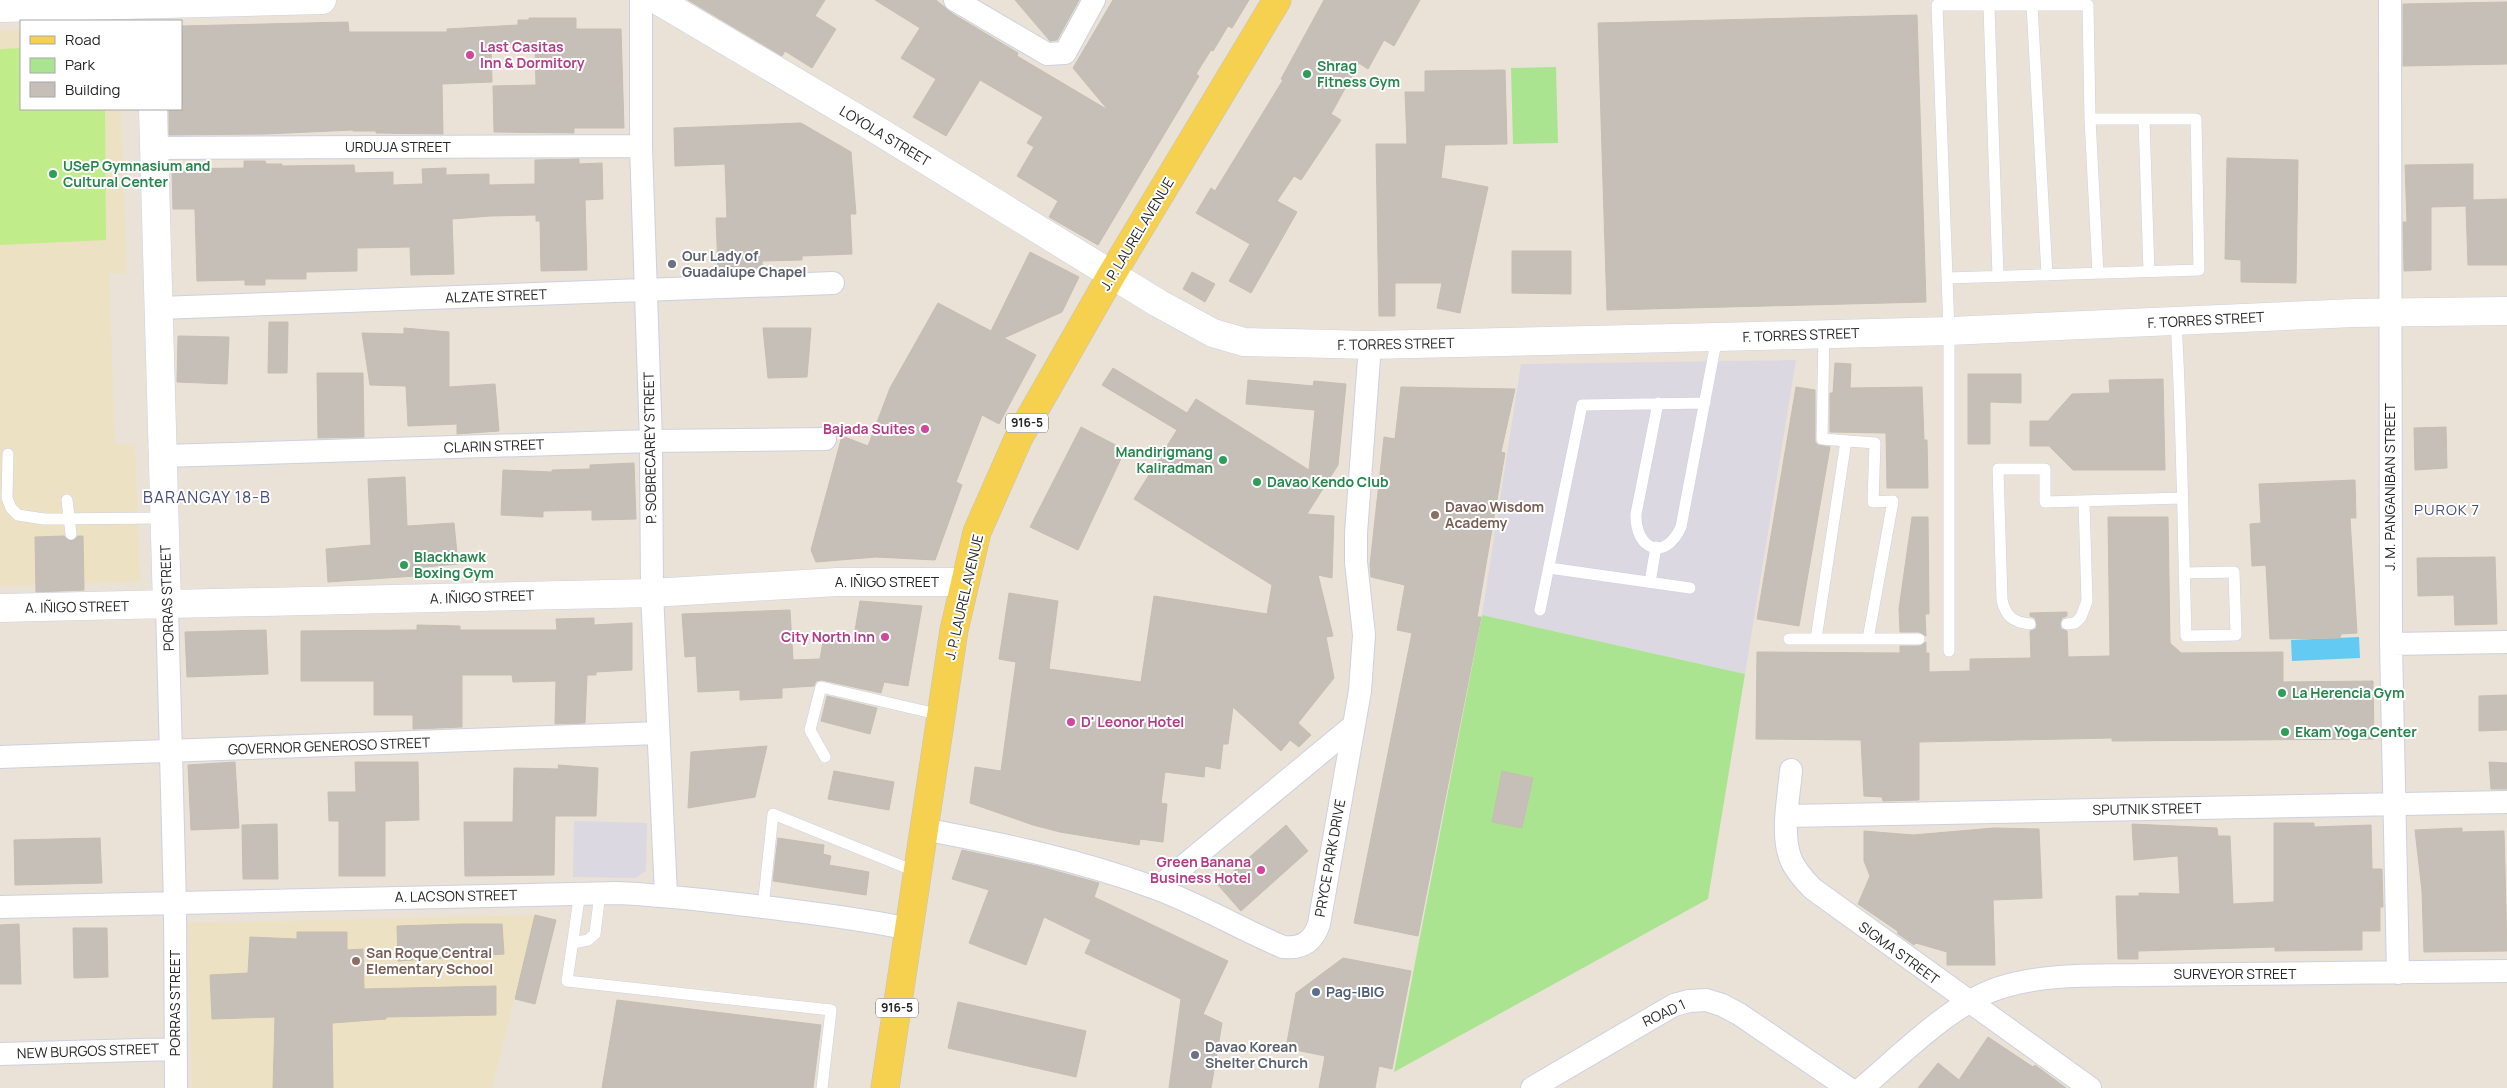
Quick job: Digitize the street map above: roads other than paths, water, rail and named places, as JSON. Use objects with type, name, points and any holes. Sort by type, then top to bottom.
[{"type":"main road","points":[[0,8],[151,8],[322,0]]},
{"type":"main road","name":"LOYOLA STREET","points":[[657,0],[877,130],[1112,274]]},
{"type":"main road","name":"J. P. LAUREL AVENUE","points":[[885,1088],[954,630],[977,532],[1019,437],[1112,274],[1277,0]]},
{"type":"main road","name":"PORRAS STREET","points":[[153,110],[167,606]]},
{"type":"main road","name":"F. TORRES STREET","points":[[1112,274],[1202,328],[1234,340],[1266,344],[1370,345],[1949,331],[2391,312],[2507,311]]},
{"type":"main road","name":"A. IÑIGO STREET","points":[[0,608],[167,606],[652,593],[837,582],[964,582]]},
{"type":"street","name":"P. SOBRECAREY STREET","points":[[641,0],[641,146],[651,441],[652,593],[666,895]]},
{"type":"street","points":[[955,0],[1047,54],[1064,53],[1094,0]]},
{"type":"street","name":"J. M. PANGANIBAN STREET","points":[[2390,0],[2391,644],[2398,973]]},
{"type":"street","name":"URDUJA STREET","points":[[154,148],[641,146]]},
{"type":"street","name":"ALZATE STREET","points":[[159,308],[833,284]]},
{"type":"street","name":"PRYCE PARK DRIVE","points":[[923,829],[1003,844],[1083,864],[1157,888],[1283,947],[1302,946],[1310,940],[1319,924],[1360,691],[1364,635],[1358,585],[1356,533],[1370,345]]},
{"type":"street","name":"CLARIN STREET","points":[[163,456],[651,441],[825,439]]},
{"type":"street","name":"PORRAS STREET","points":[[167,606],[176,903],[176,1088]]},
{"type":"street","points":[[2391,644],[2507,642]]},
{"type":"street","points":[[1157,888],[1353,726]]},
{"type":"street","name":"GOVERNOR GENEROSO STREET","points":[[0,757],[658,733]]},
{"type":"street","name":"SIGMA STREET","points":[[1791,770],[1786,838],[1790,858],[1800,876],[1813,889],[2090,1088]]},
{"type":"street","name":"SPUTNIK STREET","points":[[1788,816],[2507,802]]},
{"type":"street","name":"A. LACSON STREET","points":[[0,907],[590,892],[666,895],[872,921],[909,929]]},
{"type":"street","name":"SURVEYOR STREET","points":[[1862,1088],[1968,1002],[2000,988],[2022,983],[2084,976],[2507,971]]},
{"type":"street","name":"ROAD 1","points":[[1532,1088],[1674,1005],[1689,1000],[1706,1000],[1739,1014],[1848,1088]]},
{"type":"street","name":"NEW BURGOS STREET","points":[[0,1054],[175,1049]]},
{"type":"lane","points":[[1949,650],[1949,331],[1937,5],[2088,5],[2090,119],[2098,273]]},
{"type":"lane","points":[[1989,6],[1998,276]]},
{"type":"lane","points":[[2032,6],[2047,275]]},
{"type":"lane","points":[[1947,278],[2199,270],[2196,119],[2090,119]]},
{"type":"lane","points":[[2144,119],[2149,272]]},
{"type":"lane","points":[[2176,321],[2182,498],[2184,573],[2186,636],[2236,635],[2234,572],[2184,573]]},
{"type":"lane","points":[[1824,334],[1822,440],[1875,443],[1873,502],[1893,501],[1868,639]]},
{"type":"lane","points":[[1658,404],[1636,514],[1638,534],[1645,543],[1656,547],[1664,547],[1672,543],[1681,526],[1717,337]]},
{"type":"lane","points":[[1540,610],[1582,405],[1705,403]]},
{"type":"lane","points":[[1816,639],[1846,441]]},
{"type":"lane","points":[[8,454],[7,498],[10,508],[18,515],[27,518],[164,518]]},
{"type":"lane","points":[[2030,624],[2012,620],[2004,612],[2000,582],[1998,469],[2045,468],[2045,502],[2182,498]]},
{"type":"lane","points":[[67,500],[71,534]]},
{"type":"lane","points":[[2067,624],[2075,623],[2086,609],[2087,580],[2084,502]]},
{"type":"lane","points":[[1650,582],[1656,547]]},
{"type":"lane","points":[[1549,568],[1690,588]]},
{"type":"lane","points":[[1789,639],[1919,639]]},
{"type":"lane","points":[[825,757],[810,730],[821,687],[940,715]]},
{"type":"lane","points":[[764,907],[773,814],[918,872]]},
{"type":"lane","points":[[573,942],[588,940],[596,934],[590,892]]},
{"type":"lane","points":[[590,892],[573,942],[567,981],[831,1010],[822,1088]]},
{"type":"water","points":[[2359,637],[2360,658],[2292,661],[2291,640]]},
{"type":"place","name":"Last Casitas Inn & Dormitory","points":[[470,55]]},
{"type":"place","name":"Shrag Fitness Gym","points":[[1307,74]]},
{"type":"place","name":"USeP Gymnasium and Cultural Center","points":[[53,174]]},
{"type":"place","name":"Our Lady of Guadalupe Chapel","points":[[672,264]]},
{"type":"place","name":"Bajada Suites","points":[[925,429]]},
{"type":"place","name":"Mandirigmang Kaliradman","points":[[1223,460]]},
{"type":"place","name":"Davao Kendo Club","points":[[1257,482]]},
{"type":"place","name":"Davao Wisdom Academy","points":[[1435,515]]},
{"type":"place","name":"Blackhawk Boxing Gym","points":[[404,565]]},
{"type":"place","name":"City North Inn","points":[[885,637]]},
{"type":"place","name":"La Herencia Gym","points":[[2282,693]]},
{"type":"place","name":"D' Leonor Hotel","points":[[1071,722]]},
{"type":"place","name":"Ekam Yoga Center","points":[[2285,732]]},
{"type":"place","name":"Green Banana Business Hotel","points":[[1261,870]]},
{"type":"place","name":"San Roque Central Elementary School","points":[[356,961]]},
{"type":"place","name":"Pag-IBIG","points":[[1316,992]]},
{"type":"place","name":"Davao Korean Shelter Church","points":[[1195,1055]]},
{"type":"district","name":"BARANGAY 18-B","points":[[207,497]]},
{"type":"district","name":"PUROK 7","points":[[2447,510]]}]
